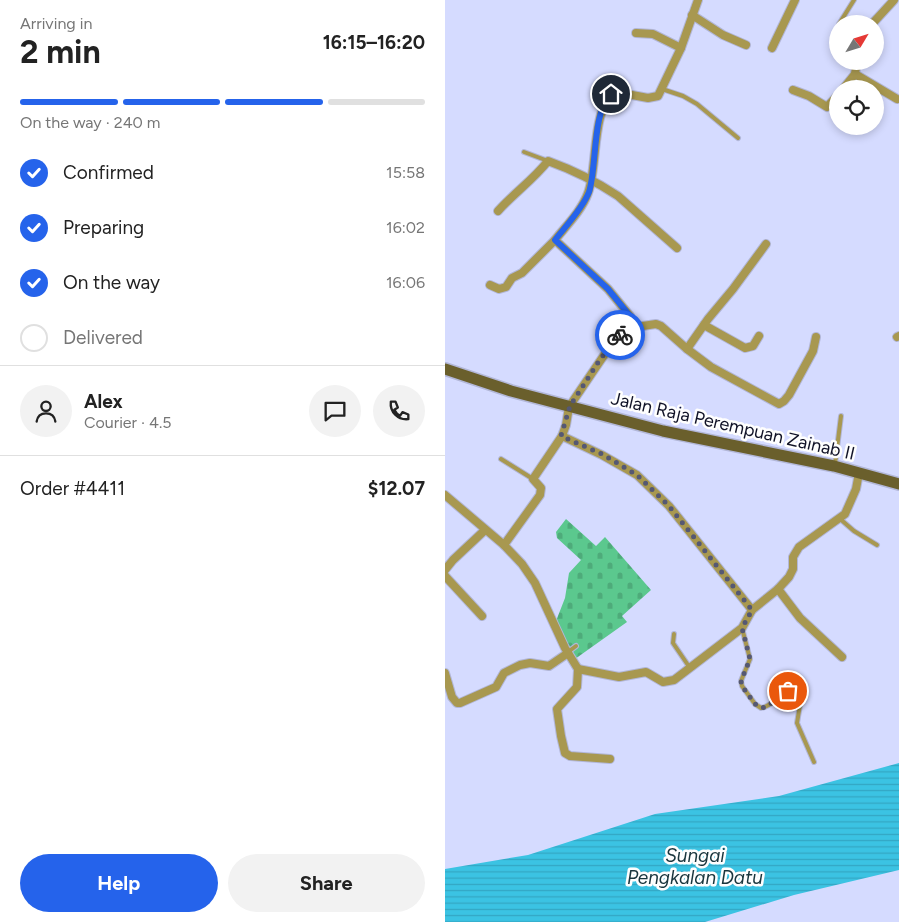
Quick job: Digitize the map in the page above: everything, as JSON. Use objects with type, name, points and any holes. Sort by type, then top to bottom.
[{"type":"main road","name":"Jalan Raja Perempuan Zainab II","points":[[445,369],[511,391],[663,431],[834,466],[899,484]]},
{"type":"street","points":[[490,285],[499,289],[506,287],[513,278],[522,273],[555,240],[588,195],[592,180],[598,125],[609,96],[616,92],[652,98],[658,96],[681,48],[698,0]]},
{"type":"street","points":[[772,48],[795,0]]},
{"type":"street","points":[[880,15],[894,0]]},
{"type":"street","points":[[692,15],[723,35],[746,45]]},
{"type":"street","points":[[636,33],[653,34],[681,48]]},
{"type":"street","points":[[850,80],[856,70]]},
{"type":"street","points":[[855,74],[897,99]]},
{"type":"street","points":[[793,90],[809,96],[827,107],[829,105]]},
{"type":"street","points":[[498,211],[513,194],[531,181],[548,162],[592,180],[618,196],[677,248]]},
{"type":"street","points":[[555,240],[608,289],[630,316],[629,328]]},
{"type":"street","points":[[687,349],[766,244]]},
{"type":"street","points":[[504,545],[540,495],[541,488],[533,479],[561,436],[570,406],[615,339],[629,328],[656,324],[661,326],[711,367],[781,403],[789,395],[813,351],[816,337]]},
{"type":"street","points":[[703,326],[745,348],[753,346],[759,336]]},
{"type":"street","points":[[561,436],[602,454],[637,475],[669,506],[752,610]]},
{"type":"street","points":[[579,669],[619,677],[646,672],[667,683],[674,680],[742,628],[752,610],[778,589],[792,573],[793,557],[799,547],[845,514],[857,489],[859,473]]},
{"type":"street","points":[[445,495],[504,545],[521,564],[535,583],[568,653],[579,669],[577,687],[557,709],[564,751],[570,756],[610,759]]},
{"type":"street","points":[[445,570],[485,530]]},
{"type":"street","points":[[445,576],[482,616]]},
{"type":"street","points":[[778,589],[800,618],[842,657]]},
{"type":"street","points":[[445,673],[452,697],[457,703],[496,687],[505,673],[520,665],[530,663],[549,666],[568,653]]},
{"type":"lane","points":[[845,15],[854,0]]},
{"type":"lane","points":[[662,89],[683,96],[697,104],[738,138]]},
{"type":"lane","points":[[524,152],[548,162]]},
{"type":"lane","points":[[834,466],[841,416]]},
{"type":"lane","points":[[501,459],[533,479]]},
{"type":"lane","points":[[839,518],[854,531],[877,545]]},
{"type":"lane","points":[[742,628],[750,659],[741,681],[742,686],[755,704],[761,708],[766,707],[788,691],[798,694],[801,699],[797,723],[814,762]]},
{"type":"lane","points":[[673,634],[673,643],[690,668]]},
{"type":"lane","points":[[568,653],[576,646]]},
{"type":"green space","points":[[566,519],[596,546],[605,537],[651,590],[622,616],[627,622],[575,659],[569,651],[556,621],[565,598],[569,573],[581,560],[557,538],[556,532]]},
{"type":"water","name":"Sungai Pengkalan Datu","points":[[899,763],[899,870],[794,895],[705,922],[445,922],[445,869],[528,855],[655,814],[779,796]]},
{"type":"way so far","points":[[620,335],[599,361],[570,406],[566,425],[561,436],[602,454],[637,475],[669,506],[752,610],[742,628],[750,659],[743,673],[742,686],[755,704],[761,708],[766,707],[788,691]]},
{"type":"route","points":[[611,94],[598,125],[592,180],[588,195],[573,218],[555,240],[608,289],[630,316],[629,328],[620,335]]}]
